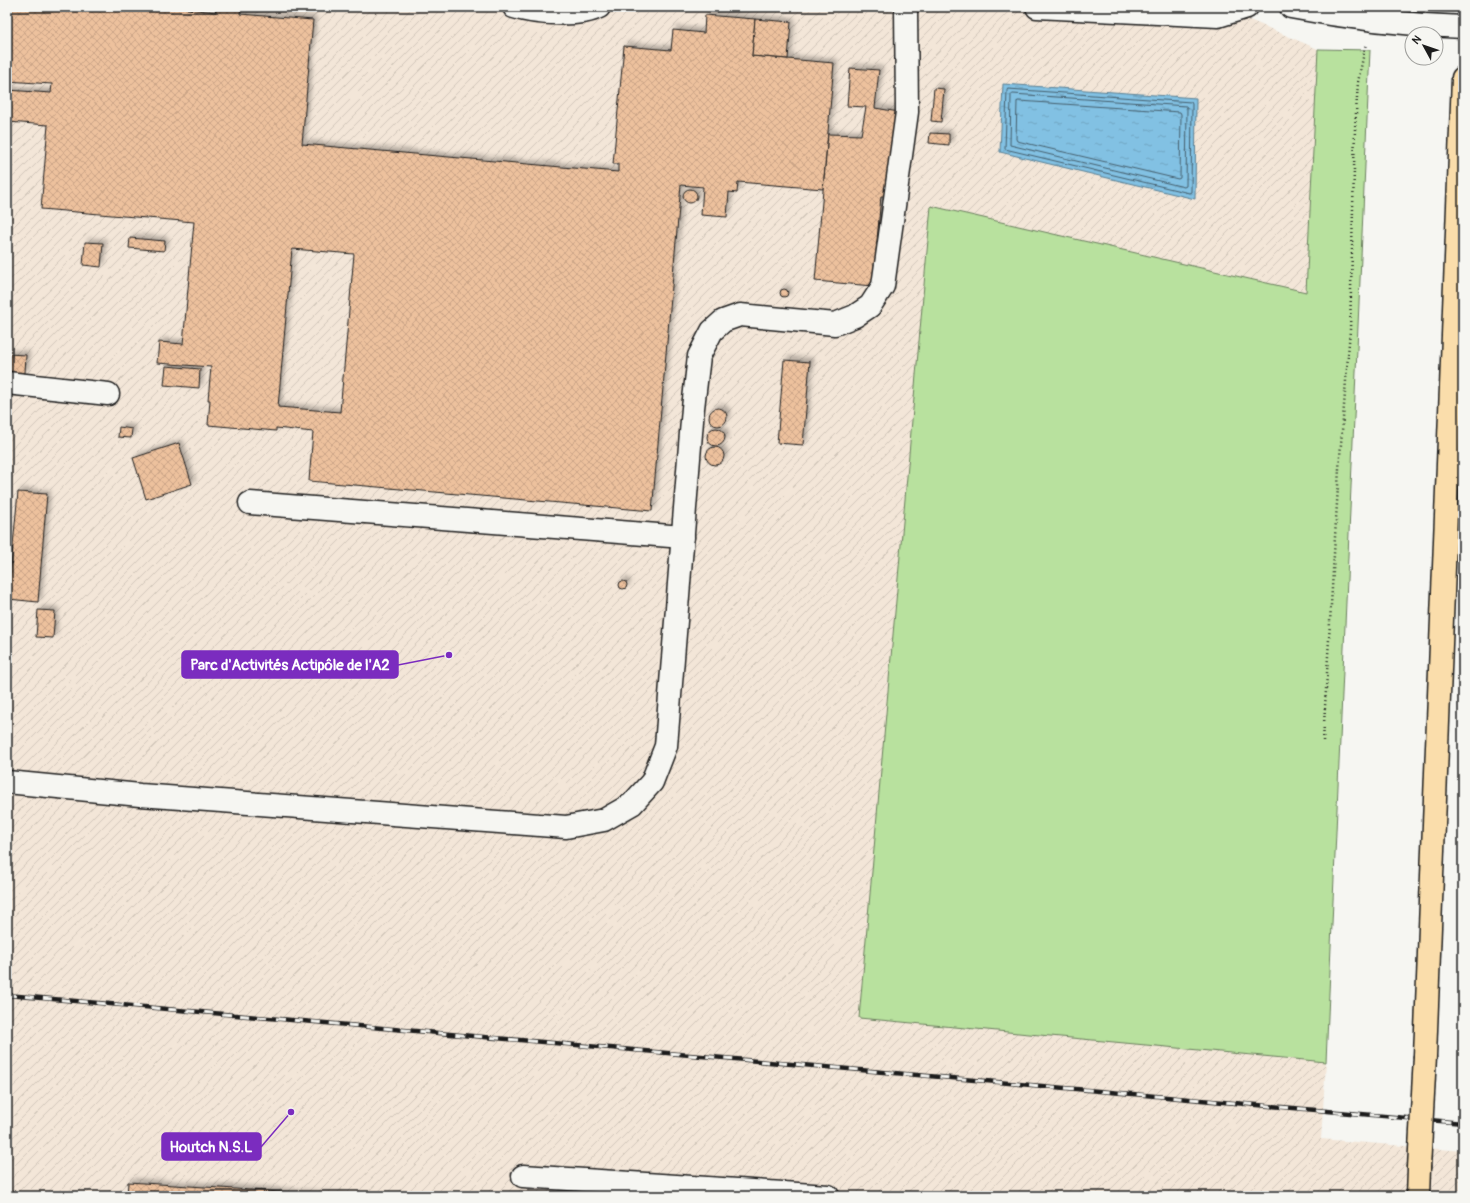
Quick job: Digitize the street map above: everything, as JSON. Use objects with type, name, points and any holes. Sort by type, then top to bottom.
[{"type":"highway","points":[[1418,1196],[1425,1056],[1463,78]]},
{"type":"street","points":[[514,7],[526,11],[575,13],[593,10],[599,7]]},
{"type":"street","points":[[7,782],[140,795],[566,827],[604,820],[632,804],[652,782],[666,746],[693,408],[699,356],[712,330],[723,321],[740,315],[835,324],[855,316],[870,306],[883,286],[907,112],[906,7]]},
{"type":"street","points":[[1037,7],[1218,16],[1247,7]]},
{"type":"street","points":[[1291,7],[1431,26],[1463,27]]},
{"type":"street","points":[[7,382],[108,394]]},
{"type":"street","points":[[250,503],[683,537]]},
{"type":"street","points":[[523,1176],[828,1196]]},
{"type":"path","points":[[1323,741],[1339,469],[1350,330],[1358,82],[1371,19]]},
{"type":"shaded area","points":[[7,7],[1219,7],[1318,49],[1306,292],[931,206],[860,1018],[1326,1062],[1321,1139],[1463,1151],[1463,1196],[7,1196]]},
{"type":"green space","points":[[1318,49],[1370,50],[1326,1062],[859,1018],[931,206],[1306,292]]},
{"type":"water","points":[[1003,84],[1196,98],[1195,199],[1000,152]]},
{"type":"building","points":[[7,7],[187,7],[187,9],[216,12],[216,7],[241,7],[240,14],[313,20],[302,144],[618,172],[618,164],[613,164],[624,46],[671,50],[673,30],[704,33],[705,15],[755,19],[752,56],[834,63],[823,189],[738,182],[737,193],[729,192],[727,217],[701,215],[703,187],[681,185],[652,511],[309,481],[313,432],[276,428],[276,431],[208,425],[210,400],[208,400],[211,367],[157,363],[159,342],[183,344],[194,222],[41,209],[48,125],[8,122],[7,140],[7,90],[51,93],[52,84],[7,81]],"holes":[[[292,249],[354,254],[340,412],[278,407]]]},
{"type":"building","points":[[755,19],[791,22],[788,59],[752,56]]},
{"type":"building","points":[[850,68],[879,70],[875,108],[899,112],[892,196],[881,196],[873,286],[815,281],[828,134],[861,135],[866,107],[847,106]]},
{"type":"building","points":[[934,88],[944,89],[941,122],[931,121]]},
{"type":"building","points":[[930,133],[949,134],[949,145],[929,143]]},
{"type":"building","points":[[690,189],[695,191],[697,196],[695,201],[690,203],[685,201],[683,196],[685,191]]},
{"type":"building","points":[[130,238],[165,241],[164,251],[129,248]]},
{"type":"building","points":[[85,242],[103,243],[101,267],[83,265]]},
{"type":"building","points":[[782,289],[786,289],[788,293],[786,297],[782,297],[780,295],[780,291]]},
{"type":"building","points":[[7,354],[26,355],[25,373],[7,372]]},
{"type":"building","points":[[784,360],[810,362],[803,445],[777,443]]},
{"type":"building","points":[[166,366],[200,369],[199,388],[164,385]]},
{"type":"building","points":[[718,408],[724,411],[727,417],[724,423],[718,426],[712,423],[709,417],[712,411]]},
{"type":"building","points":[[119,427],[132,429],[131,438],[118,437]]},
{"type":"building","points":[[716,428],[722,431],[725,437],[722,443],[716,446],[710,443],[707,437],[710,431]]},
{"type":"building","points":[[179,443],[192,484],[146,499],[133,458]]},
{"type":"building","points":[[715,447],[721,450],[724,456],[721,462],[715,465],[709,462],[706,456],[709,450]]},
{"type":"building","points":[[18,492],[47,494],[38,602],[8,599]]},
{"type":"building","points":[[621,581],[625,581],[627,585],[625,589],[621,589],[619,587],[619,583]]},
{"type":"building","points":[[38,610],[55,611],[53,638],[36,637]]},
{"type":"building","points":[[128,1182],[342,1196],[127,1196]]},
{"type":"railway","points":[[7,995],[1463,1123]]},
{"type":"place","name":"Parc d'Activités Actipôle de l'A2","points":[[449,655]]},
{"type":"place","name":"Houtch N.S.L","points":[[291,1112]]}]
